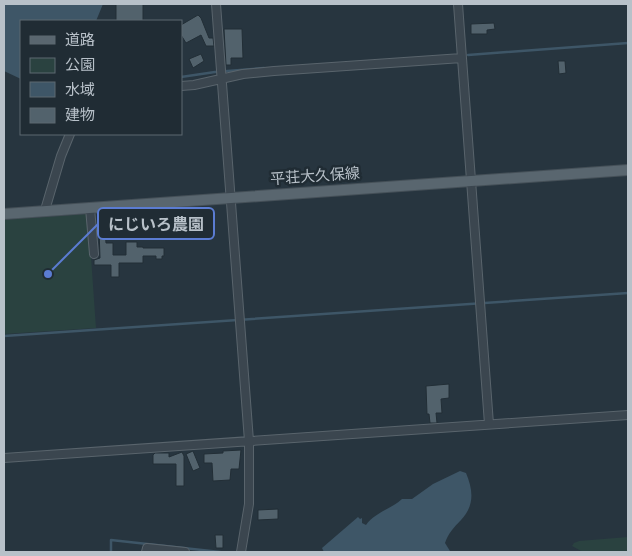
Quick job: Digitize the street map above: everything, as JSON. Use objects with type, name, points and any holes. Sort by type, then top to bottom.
[{"type":"main road","name":"平荘大久保線","points":[[4,214],[628,170]]},
{"type":"street","points":[[216,4],[249,441],[249,504],[241,552]]},
{"type":"street","points":[[458,4],[489,424]]},
{"type":"street","points":[[182,86],[221,78],[274,71],[462,58]]},
{"type":"street","points":[[45,210],[61,156],[70,135]]},
{"type":"street","points":[[90,208],[94,254]]},
{"type":"street","points":[[4,458],[628,415]]},
{"type":"street","points":[[146,552],[147,548],[185,552]]},
{"type":"green space","points":[[88,214],[96,328],[4,334],[4,220]]},
{"type":"green space","points":[[628,537],[628,552],[583,552],[572,546],[579,541]]},
{"type":"water","points":[[4,4],[103,4],[96,20],[20,20],[20,79],[4,71]]},
{"type":"water","points":[[460,471],[466,473],[471,491],[471,503],[466,514],[451,531],[445,543],[450,551],[454,552],[324,552],[322,548],[358,517],[362,518],[362,523],[366,525],[373,517],[402,499],[412,499],[433,484]]},
{"type":"building","points":[[116,4],[143,4],[143,20],[116,20]]},
{"type":"building","points":[[198,15],[209,38],[213,38],[214,46],[206,46],[201,35],[186,43],[182,37],[182,24]]},
{"type":"building","points":[[494,23],[495,29],[487,30],[487,34],[471,34],[471,24]]},
{"type":"building","points":[[224,29],[242,29],[243,58],[231,58],[231,65],[226,65]]},
{"type":"building","points":[[201,54],[204,61],[193,68],[189,59]]},
{"type":"building","points":[[558,61],[565,61],[566,73],[559,74]]},
{"type":"building","points":[[99,229],[105,229],[106,243],[113,243],[113,255],[126,255],[126,242],[137,242],[137,247],[164,248],[164,256],[162,256],[162,259],[156,259],[156,256],[143,256],[143,263],[119,263],[119,277],[111,277],[111,265],[94,265],[94,260],[100,258]]},
{"type":"building","points":[[449,384],[449,398],[441,399],[442,413],[436,413],[437,423],[430,423],[429,414],[427,414],[426,386]]},
{"type":"building","points":[[241,450],[239,469],[231,469],[230,480],[213,481],[212,463],[204,463],[204,454]]},
{"type":"building","points":[[193,451],[200,468],[193,471],[186,454]]},
{"type":"building","points":[[182,452],[184,456],[184,486],[176,486],[176,464],[153,464],[153,455],[155,453],[169,453],[169,457]]},
{"type":"building","points":[[278,509],[278,519],[258,520],[258,510]]},
{"type":"building","points":[[215,535],[223,535],[223,548],[216,548]]},
{"type":"waterway","points":[[468,55],[628,43]]},
{"type":"waterway","points":[[182,77],[264,68]]},
{"type":"waterway","points":[[4,336],[628,293]]},
{"type":"waterway","points":[[111,552],[111,540],[220,552]]},
{"type":"place","name":"にじいろ農園","points":[[48,274]]}]
